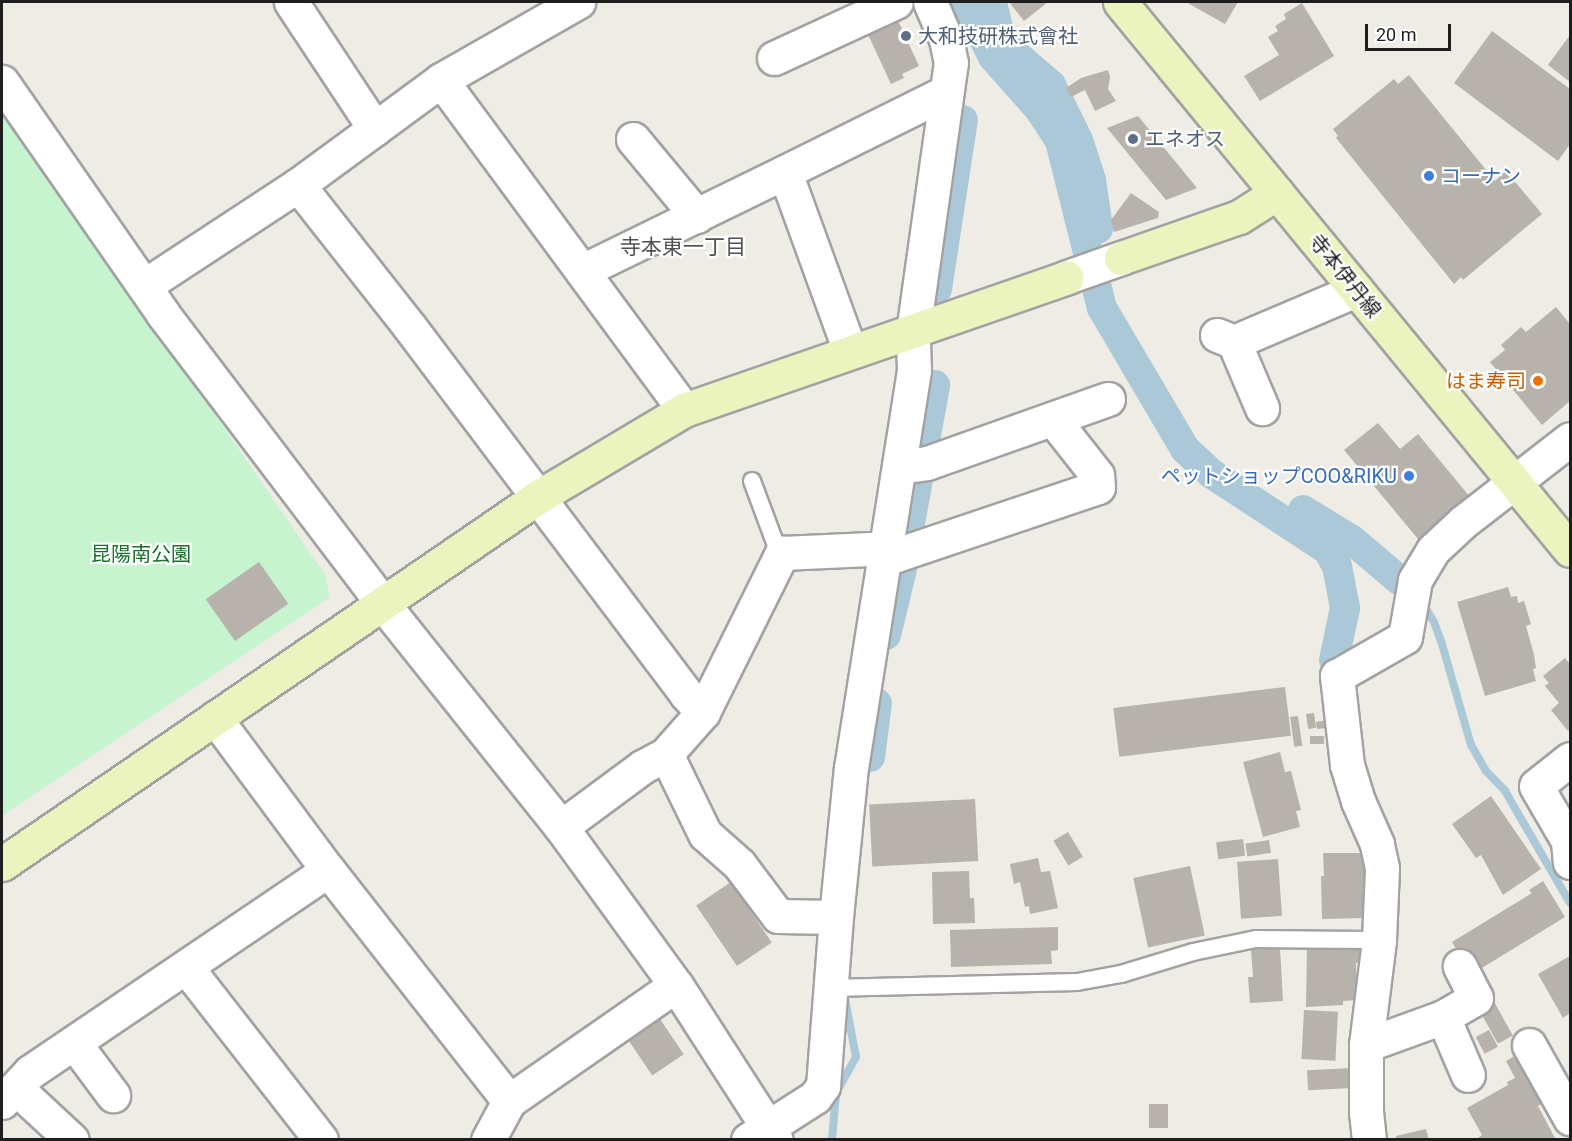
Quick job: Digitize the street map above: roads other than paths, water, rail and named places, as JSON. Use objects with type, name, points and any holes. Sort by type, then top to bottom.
[{"type":"street","points":[[291,2],[375,129]]},
{"type":"street","points":[[144,286],[298,185],[441,80],[578,2]]},
{"type":"street","points":[[774,58],[896,2]]},
{"type":"street","points":[[2,82],[144,286],[384,604],[561,827],[676,985],[764,1135],[815,1097],[823,1086],[836,917],[851,768],[897,554],[912,465],[913,332],[951,63],[950,51],[930,2]]},
{"type":"street","name":"寺本伊丹線","points":[[1120,2],[1570,550]]},
{"type":"street","points":[[441,80],[684,410]]},
{"type":"street","points":[[582,271],[946,92]]},
{"type":"street","points":[[633,139],[697,216]]},
{"type":"street","points":[[785,172],[850,351]]},
{"type":"street","points":[[298,185],[686,694],[703,712]]},
{"type":"street","points":[[2,864],[538,497],[684,410],[1239,217],[1277,193]]},
{"type":"street","points":[[1262,408],[1225,339],[1356,290]]},
{"type":"street","points":[[912,465],[1108,399]]},
{"type":"street","points":[[561,827],[642,767],[666,754],[703,712],[782,553],[870,549],[897,554],[1098,487],[1097,475],[1053,419]]},
{"type":"street","points":[[1369,1140],[1366,1113],[1366,1045],[1379,940],[1383,881],[1381,856],[1353,788],[1342,736],[1336,676],[1405,637],[1415,580],[1433,550],[1463,522],[1570,439]]},
{"type":"street","points":[[215,718],[328,870],[509,1101]]},
{"type":"street","points":[[666,754],[705,834],[739,864],[778,916],[836,917]]},
{"type":"street","points":[[1570,759],[1536,786],[1568,841],[1570,862]]},
{"type":"street","points":[[72,1140],[9,1095],[30,1072],[75,1044],[328,870]]},
{"type":"street","points":[[1366,1045],[1443,1017],[1476,999],[1460,966]]},
{"type":"street","points":[[186,967],[321,1140]]},
{"type":"street","points":[[488,1140],[509,1101],[676,985]]},
{"type":"street","points":[[1443,1017],[1468,1075]]},
{"type":"street","points":[[75,1044],[113,1095]]},
{"type":"street","points":[[1529,1045],[1570,1118]]},
{"type":"lane","points":[[752,481],[777,548],[782,553]]},
{"type":"lane","points":[[830,988],[1077,982],[1121,974],[1193,952],[1256,939],[1379,940]]},
{"type":"waterway","points":[[965,2],[993,57],[1040,110],[1060,141],[1102,308],[1185,449],[1212,474],[1328,550],[1337,566],[1345,608],[1334,660]]},
{"type":"waterway","points":[[992,2],[998,28],[1008,48],[1051,85],[1078,140],[1091,180],[1098,228]]},
{"type":"waterway","points":[[937,289],[963,120]]},
{"type":"waterway","points":[[886,635],[901,573],[935,385]]},
{"type":"waterway","points":[[1303,510],[1352,540],[1399,580]]},
{"type":"waterway","points":[[1422,602],[1434,622],[1442,644],[1471,745],[1486,771],[1505,791],[1570,903]]},
{"type":"waterway","points":[[870,757],[877,703]]},
{"type":"waterway","points":[[832,1140],[836,1093],[856,1057],[845,999]]},
{"type":"place","name":"大和技研株式會社","points":[[906,36]]},
{"type":"place","name":"エネオス","points":[[1133,139]]},
{"type":"place","name":"コーナン","points":[[1429,176]]},
{"type":"place","name":"はま寿司","points":[[1538,381]]},
{"type":"place","name":"ペットショップCOO&RIKU","points":[[1409,476]]},
{"type":"district","name":"寺本東一丁目","points":[[683,247]]},
{"type":"park label","name":"昆陽南公園","points":[[141,554]]}]
